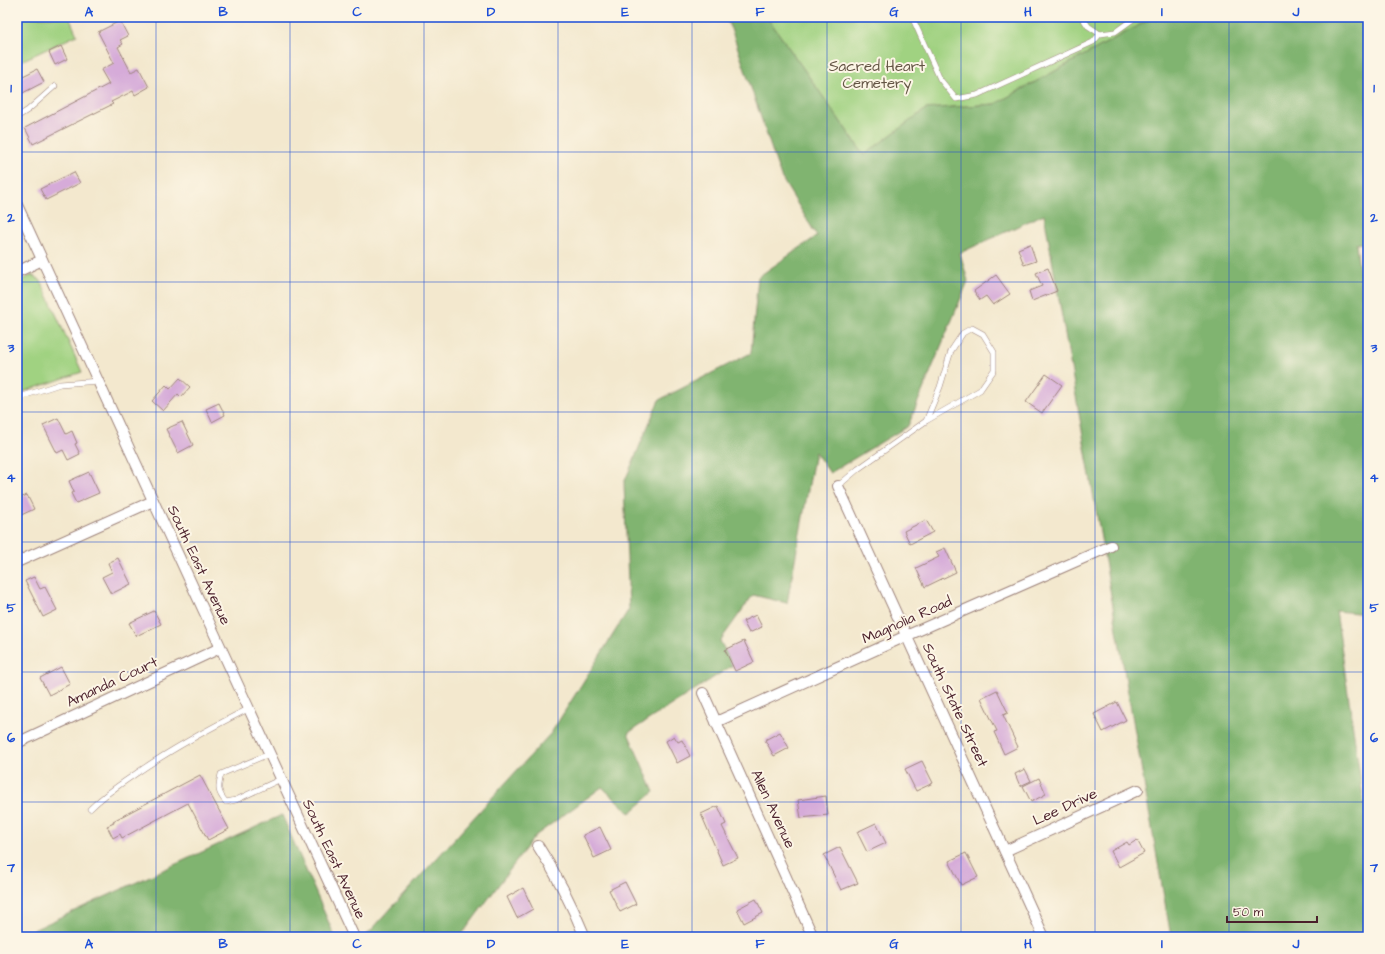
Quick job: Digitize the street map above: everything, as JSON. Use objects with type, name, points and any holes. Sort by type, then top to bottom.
[{"type":"street","name":"South East Avenue","points":[[17,205],[354,937]]},
{"type":"street","points":[[17,272],[42,260]]},
{"type":"street","name":"South State Street","points":[[838,486],[1044,937]]},
{"type":"street","points":[[17,562],[153,501]]},
{"type":"street","name":"Magnolia Road","points":[[716,722],[906,636],[1111,546]]},
{"type":"street","name":"Amanda Court","points":[[17,743],[220,648]]},
{"type":"street","name":"Allen Avenue","points":[[703,693],[814,937]]},
{"type":"street","name":"Lee Drive","points":[[1005,851],[1138,790]]},
{"type":"street","points":[[538,846],[557,876],[573,906],[585,937]]},
{"type":"lane","points":[[912,17],[940,79],[956,99],[977,95],[1093,42],[1100,34],[1115,32],[1136,17]]},
{"type":"lane","points":[[1082,17],[1088,26],[1100,34]]},
{"type":"lane","points":[[17,117],[28,110],[55,86]]},
{"type":"lane","points":[[838,486],[858,469],[926,421],[980,390],[994,370],[994,352],[983,334],[972,328],[963,333],[951,351],[940,387],[926,421]]},
{"type":"lane","points":[[17,398],[60,384],[99,381]]},
{"type":"lane","points":[[90,809],[102,797],[162,756],[188,740],[248,709]]},
{"type":"lane","points":[[269,754],[220,774],[218,784],[220,795],[226,802],[236,800],[280,779]]},
{"type":"green space","points":[[17,17],[69,17],[77,35],[17,63]]},
{"type":"green space","points":[[725,17],[767,17],[864,155],[926,109],[995,104],[1154,17],[1368,17],[1368,242],[1356,244],[1368,345],[1368,614],[1336,611],[1368,831],[1368,937],[1171,937],[1044,214],[960,253],[968,281],[908,426],[830,473],[815,452],[787,603],[753,595],[720,641],[733,665],[628,733],[654,792],[630,813],[602,787],[535,836],[460,937],[365,937],[551,733],[629,609],[624,483],[659,400],[751,353],[758,277],[817,236],[781,177],[732,31]]},
{"type":"green space","name":"Sacred Heart Cemetery","points":[[767,17],[1154,17],[995,104],[926,109],[864,155]]},
{"type":"green space","points":[[32,275],[41,281],[82,372],[17,394],[17,282]]},
{"type":"green space","points":[[282,815],[335,937],[18,937]]},
{"type":"building","points":[[120,21],[128,36],[120,40],[123,44],[118,47],[131,72],[139,68],[149,87],[135,95],[133,91],[111,102],[113,104],[33,144],[25,128],[109,84],[101,70],[114,63],[98,32]]},
{"type":"building","points":[[61,46],[67,59],[55,65],[49,52]]},
{"type":"building","points":[[37,69],[44,82],[17,96],[17,79]]},
{"type":"building","points":[[74,172],[80,183],[46,200],[40,189]]},
{"type":"building","points":[[1030,244],[1036,261],[1024,265],[1018,249]]},
{"type":"building","points":[[1048,268],[1057,291],[1032,301],[1029,291],[1042,286],[1036,273]]},
{"type":"building","points":[[996,275],[1010,294],[993,305],[986,296],[980,300],[974,291]]},
{"type":"building","points":[[1046,374],[1062,385],[1042,413],[1026,402]]},
{"type":"building","points":[[180,378],[190,387],[181,397],[178,394],[163,411],[152,401],[166,385],[170,389]]},
{"type":"building","points":[[219,403],[225,415],[212,422],[206,409]]},
{"type":"building","points":[[58,418],[66,434],[72,431],[77,443],[75,444],[80,454],[68,460],[63,450],[57,453],[43,425]]},
{"type":"building","points":[[182,422],[193,445],[178,453],[166,429]]},
{"type":"building","points":[[89,472],[99,493],[76,503],[71,493],[74,492],[69,481]]},
{"type":"building","points":[[27,495],[34,509],[17,517],[17,499]]},
{"type":"building","points":[[926,520],[933,532],[910,544],[904,531]]},
{"type":"building","points":[[945,548],[956,572],[925,587],[916,568],[939,557],[936,552]]},
{"type":"building","points":[[118,558],[131,584],[111,594],[102,577],[112,572],[108,563]]},
{"type":"building","points":[[34,577],[40,589],[45,587],[57,610],[43,617],[25,581]]},
{"type":"building","points":[[154,611],[161,624],[136,636],[129,623]]},
{"type":"building","points":[[756,615],[762,627],[749,633],[743,621]]},
{"type":"building","points":[[744,641],[754,662],[735,671],[725,650]]},
{"type":"building","points":[[61,667],[70,684],[49,695],[40,678]]},
{"type":"building","points":[[997,690],[1008,713],[1003,715],[1018,747],[1004,754],[994,732],[997,731],[981,698]]},
{"type":"building","points":[[1117,702],[1126,720],[1103,732],[1094,714]]},
{"type":"building","points":[[780,732],[789,748],[774,756],[765,740]]},
{"type":"building","points":[[674,736],[678,742],[682,740],[690,756],[677,763],[666,741]]},
{"type":"building","points":[[922,761],[933,783],[916,791],[905,769]]},
{"type":"building","points":[[1025,769],[1031,781],[1020,786],[1015,774]]},
{"type":"building","points":[[200,775],[229,829],[208,840],[188,803],[122,838],[120,834],[113,838],[107,826],[114,823],[113,821]]},
{"type":"building","points":[[1039,778],[1046,794],[1031,802],[1023,786]]},
{"type":"building","points":[[826,796],[828,815],[801,818],[798,800]]},
{"type":"building","points":[[718,806],[726,824],[722,826],[738,858],[723,865],[701,814]]},
{"type":"building","points":[[876,823],[886,843],[867,852],[857,832]]},
{"type":"building","points":[[600,827],[611,850],[594,858],[583,835]]},
{"type":"building","points":[[1137,840],[1144,853],[1119,867],[1111,851],[1127,842],[1129,845]]},
{"type":"building","points":[[840,847],[858,883],[841,890],[824,855]]},
{"type":"building","points":[[966,853],[978,877],[961,885],[949,861]]},
{"type":"building","points":[[625,882],[636,904],[620,912],[609,890]]},
{"type":"building","points":[[523,888],[533,909],[517,918],[507,897]]},
{"type":"building","points":[[756,899],[763,913],[744,923],[737,909]]}]
